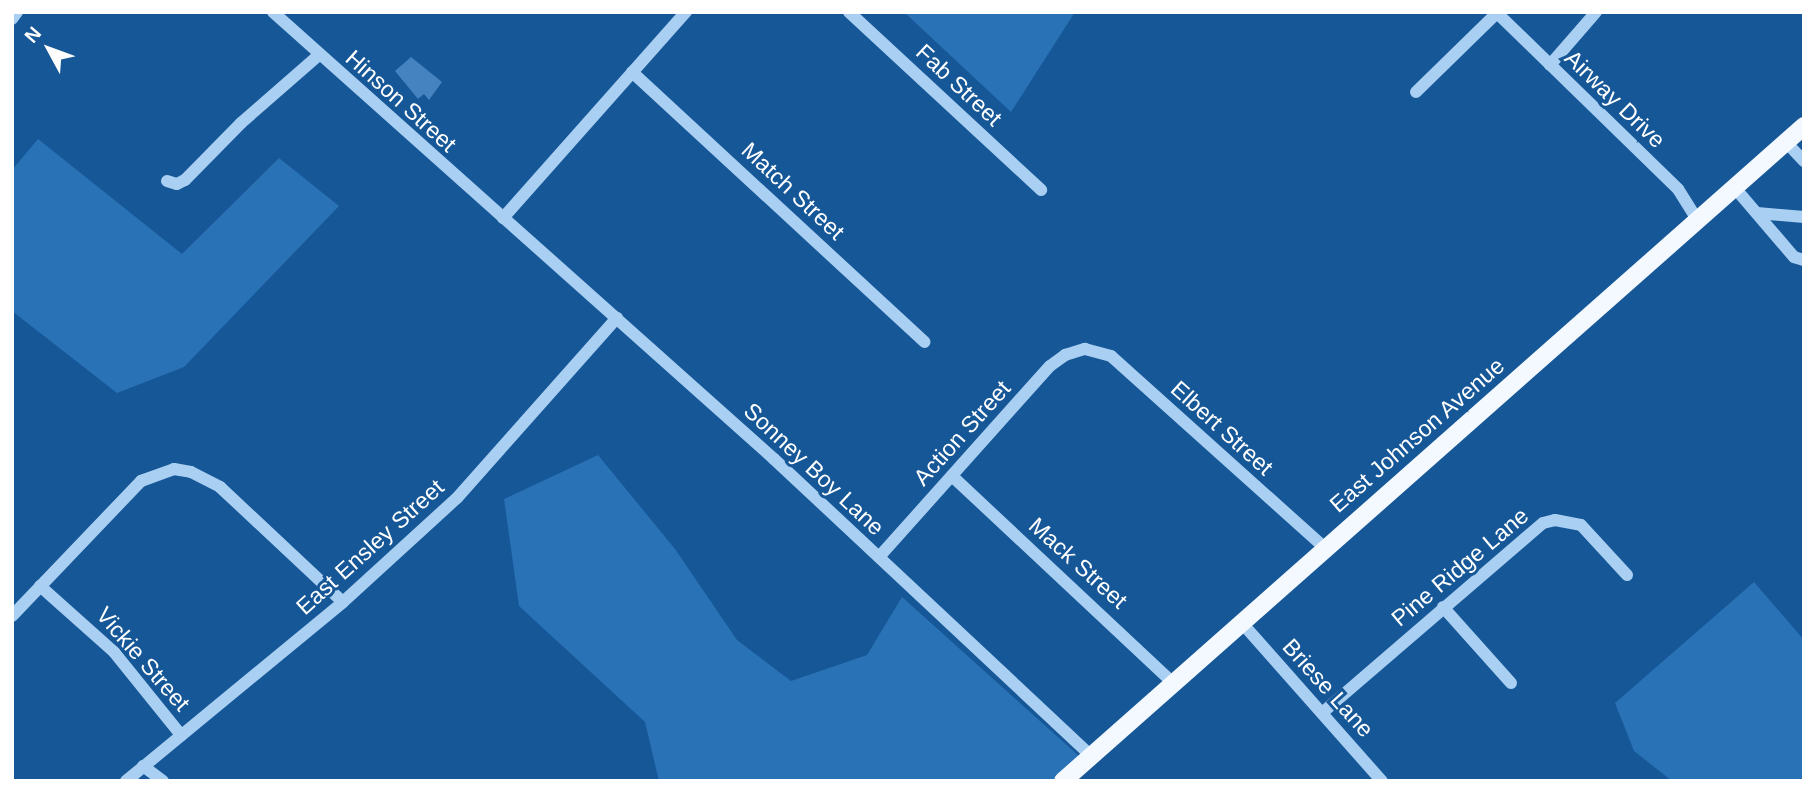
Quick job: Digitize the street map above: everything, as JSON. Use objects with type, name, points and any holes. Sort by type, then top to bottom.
[{"type":"main road","name":"East Johnson Avenue","points":[[1063,781],[1804,126]]},
{"type":"street","points":[[12,19],[17,12]]},
{"type":"street","name":"Hinson Street","points":[[273,12],[503,218]]},
{"type":"street","points":[[503,218],[686,12]]},
{"type":"street","name":"Fab Street","points":[[849,12],[1041,190]]},
{"type":"street","points":[[1416,92],[1496,12]]},
{"type":"street","name":"Airway Drive","points":[[1496,12],[1678,189],[1698,220]]},
{"type":"street","points":[[1550,65],[1596,12]]},
{"type":"street","points":[[167,181],[177,184],[185,180],[241,123],[319,55]]},
{"type":"street","name":"Match Street","points":[[632,72],[925,342]]},
{"type":"street","points":[[1786,142],[1804,161]]},
{"type":"street","points":[[1735,188],[1794,257],[1804,260]]},
{"type":"street","points":[[1757,214],[1804,217]]},
{"type":"street","name":"Sonney Boy Lane","points":[[503,218],[879,557],[1091,756]]},
{"type":"street","name":"East Ensley Street","points":[[126,781],[342,602],[457,498],[617,318]]},
{"type":"street","name":"Elbert Street","points":[[1085,349],[1111,356],[1326,549]]},
{"type":"street","name":"Action Street","points":[[879,557],[1050,366],[1065,355],[1085,349]]},
{"type":"street","points":[[15,607],[40,586],[141,481],[174,469],[191,472],[220,487],[342,602]]},
{"type":"street","name":"Mack Street","points":[[952,476],[1173,683]]},
{"type":"street","name":"Pine Ridge Lane","points":[[1322,713],[1532,529],[1555,520],[1569,521],[1592,532],[1628,576]]},
{"type":"street","name":"Vickie Street","points":[[40,586],[114,652],[181,735]]},
{"type":"street","points":[[1443,607],[1511,683]]},
{"type":"street","name":"Briese Lane","points":[[1242,623],[1382,781]]},
{"type":"street","points":[[144,766],[163,781]]},
{"type":"shaded area","points":[[904,12],[1075,12],[1011,112]]},
{"type":"shaded area","points":[[38,139],[182,254],[279,158],[339,206],[184,367],[117,393],[12,311],[12,170]]},
{"type":"shaded area","points":[[598,455],[675,549],[737,640],[791,681],[867,655],[902,597],[1079,756],[1051,781],[659,781],[645,722],[519,606],[504,499]]},
{"type":"shaded area","points":[[1754,582],[1804,640],[1804,781],[1672,781],[1634,751],[1615,703]]},
{"type":"building","points":[[411,57],[442,82],[429,100],[424,94],[418,99],[395,71]]}]
